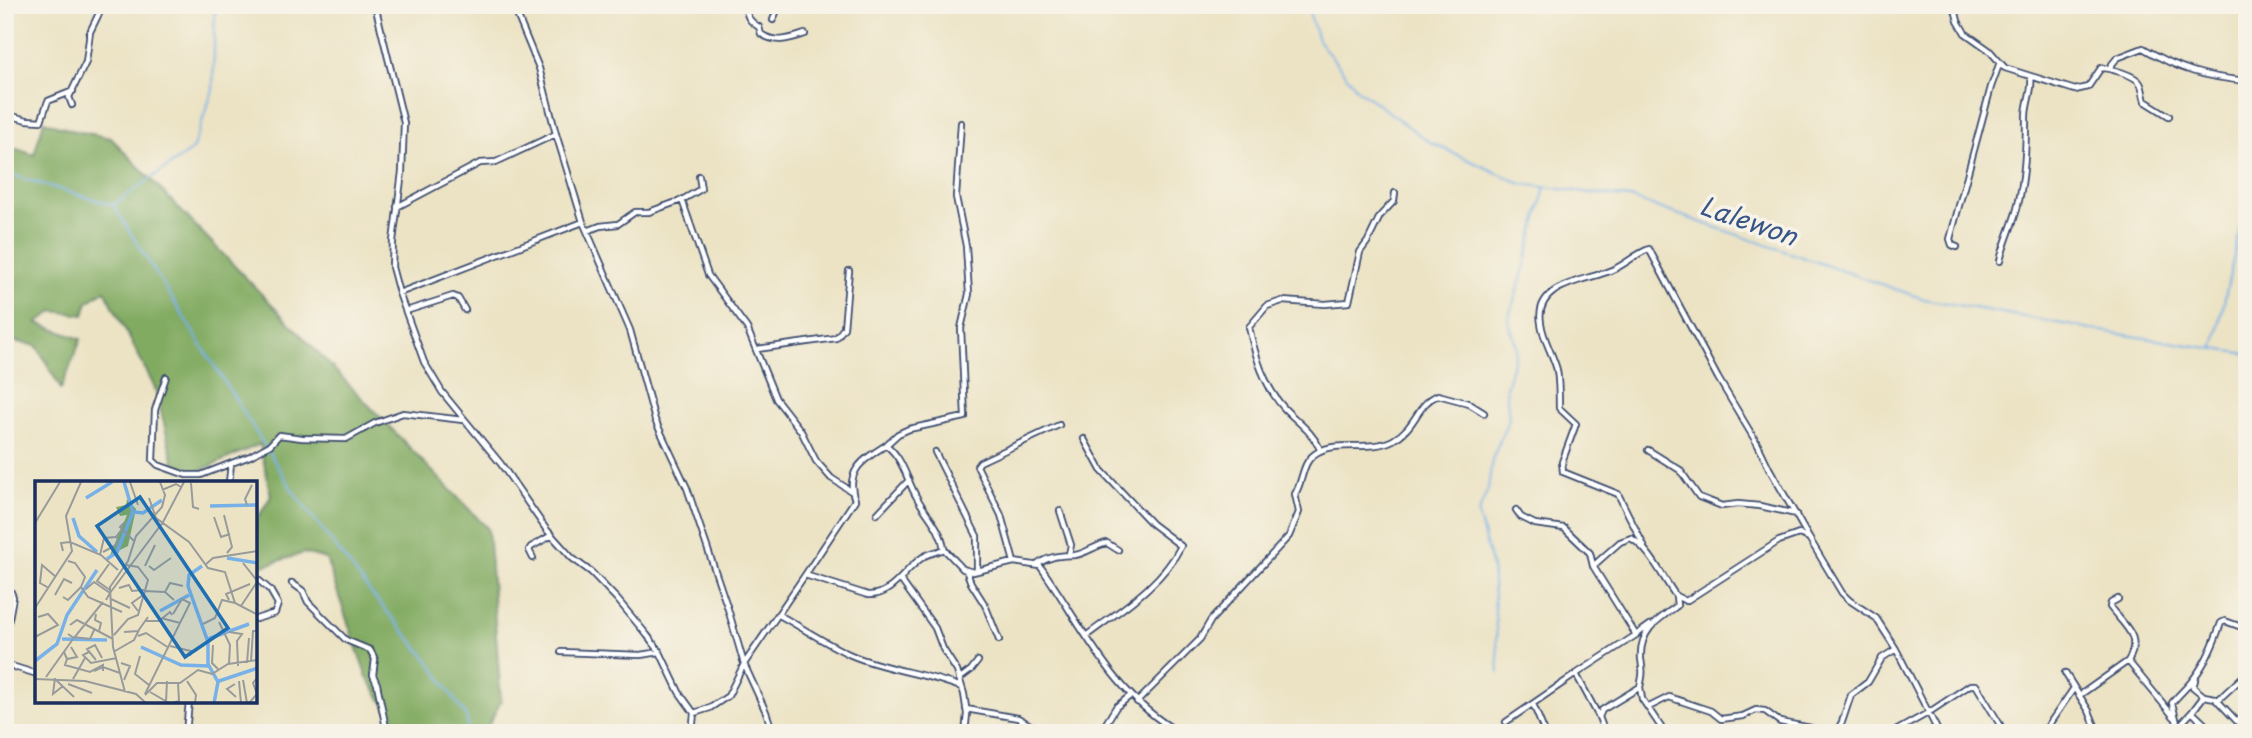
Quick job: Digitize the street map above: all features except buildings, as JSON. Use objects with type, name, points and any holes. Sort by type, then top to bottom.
[{"type":"street","points":[[72,105],[69,97],[86,62],[90,32],[103,5]]},
{"type":"street","points":[[375,5],[404,123],[392,267],[425,362],[442,392],[501,464],[552,535],[572,558],[591,572],[617,599],[660,652],[679,692],[694,713],[692,733]]},
{"type":"street","points":[[513,5],[539,68],[583,222],[631,330],[655,420],[687,488],[744,664],[773,733]]},
{"type":"street","points":[[745,5],[750,22],[759,27],[761,34],[769,40],[783,41],[805,34]]},
{"type":"street","points":[[772,20],[779,5]]},
{"type":"street","points":[[1954,5],[1965,33],[1989,50],[2010,71],[2080,90],[2091,84],[2101,68],[2109,68],[2138,81],[2145,101],[2169,116]]},
{"type":"street","points":[[2109,68],[2118,58],[2143,48],[2185,70],[2213,78],[2247,81]]},
{"type":"street","points":[[1957,247],[1952,245],[1950,239],[2000,62]]},
{"type":"street","points":[[2000,261],[2006,235],[2017,209],[2025,171],[2026,114],[2032,83],[2030,77]]},
{"type":"street","points":[[5,114],[41,121],[48,101],[74,91]]},
{"type":"street","points":[[694,713],[710,708],[728,696],[744,664],[855,500],[851,491],[854,472],[863,460],[909,429],[965,418],[961,328],[969,294],[966,246],[956,197],[961,123]]},
{"type":"street","points":[[397,208],[480,163],[496,162],[556,134]]},
{"type":"street","points":[[587,230],[618,224],[635,212],[649,212],[682,200],[701,189],[699,176]]},
{"type":"street","points":[[1318,452],[1320,449],[1314,436],[1284,408],[1265,380],[1249,327],[1267,306],[1282,301],[1325,304],[1349,302],[1360,252],[1380,216],[1394,201],[1395,193]]},
{"type":"street","points":[[682,200],[708,275],[747,328],[776,400],[801,431],[816,461],[831,478],[851,491]]},
{"type":"street","points":[[399,293],[583,222]]},
{"type":"street","points":[[1809,538],[1799,534],[1779,541],[1686,601],[1676,596],[1658,572],[1618,494],[1563,472],[1562,462],[1576,424],[1559,408],[1556,369],[1541,322],[1541,310],[1549,296],[1562,286],[1613,270],[1635,254],[1649,249],[1718,378],[1809,538],[1842,593],[1876,618],[1896,649],[1939,733]]},
{"type":"street","points":[[757,349],[836,338],[844,327],[849,271]]},
{"type":"street","points":[[406,312],[453,296],[458,298],[466,310]]},
{"type":"street","points":[[166,377],[155,410],[153,460],[158,465],[186,475],[201,475],[231,463],[270,445],[279,435],[346,439],[375,423],[403,413],[464,420]]},
{"type":"street","points":[[1137,702],[1200,639],[1210,620],[1289,536],[1298,512],[1295,494],[1302,483],[1306,462],[1318,452],[1390,442],[1412,425],[1424,402],[1438,395],[1468,403],[1484,413]]},
{"type":"street","points":[[1014,562],[1001,514],[977,466],[980,462],[1059,425]]},
{"type":"street","points":[[1084,439],[1101,470],[1152,524],[1181,546],[1167,568],[1140,596],[1086,636]]},
{"type":"street","points":[[886,445],[905,468],[916,497],[937,527],[944,549],[966,570],[977,571],[1014,562],[1038,564],[1050,557],[1074,555],[1107,543],[1118,550]]},
{"type":"street","points":[[1648,450],[1680,470],[1699,496],[1722,506],[1760,506],[1796,514]]},
{"type":"street","points":[[935,452],[977,537],[977,571]]},
{"type":"street","points":[[229,481],[231,463]]},
{"type":"street","points":[[877,514],[909,479]]},
{"type":"street","points":[[1516,510],[1521,517],[1535,524],[1564,528],[1590,553],[1592,566],[1636,635]]},
{"type":"street","points":[[1060,511],[1071,545],[1069,554]]},
{"type":"street","points":[[534,558],[529,550],[531,547],[552,535]]},
{"type":"street","points":[[1592,566],[1620,542],[1631,538],[1644,546]]},
{"type":"street","points":[[805,575],[877,596],[892,587],[923,557],[944,549]]},
{"type":"street","points":[[1038,564],[1130,696],[1180,733]]},
{"type":"street","points":[[966,570],[985,605],[999,640]]},
{"type":"street","points":[[257,579],[270,590],[278,604],[275,613],[257,619]]},
{"type":"street","points":[[900,579],[935,628],[943,649],[953,664],[966,709],[965,733]]},
{"type":"street","points":[[292,583],[303,591],[308,602],[346,640],[370,650],[375,659],[373,675],[387,733]]},
{"type":"street","points":[[5,589],[11,592],[13,597],[5,640]]},
{"type":"street","points":[[1506,722],[1677,606],[1676,596]]},
{"type":"street","points":[[2080,695],[2128,661],[2134,642],[2132,634],[2110,607],[2111,603],[2118,599]]},
{"type":"street","points":[[779,614],[850,655],[961,687]]},
{"type":"street","points":[[2174,731],[2176,719],[2172,703],[2211,653],[2221,623],[2225,621],[2247,629]]},
{"type":"street","points":[[1653,622],[1643,639],[1641,658],[1644,670],[1640,687],[1642,699],[1665,733]]},
{"type":"street","points":[[1836,733],[1852,695],[1868,681],[1882,658],[1896,649]]},
{"type":"street","points":[[561,652],[640,655],[660,652]]},
{"type":"street","points":[[959,679],[978,661]]},
{"type":"street","points":[[2128,661],[2176,719]]},
{"type":"street","points":[[5,664],[35,673]]},
{"type":"street","points":[[2065,673],[2089,710],[2098,733]]},
{"type":"street","points":[[2217,701],[2247,673]]},
{"type":"street","points":[[1576,674],[1605,733]]},
{"type":"street","points":[[2196,675],[2193,687],[2204,696],[2215,698],[2247,732]]},
{"type":"street","points":[[1892,733],[1970,685],[1976,685],[2005,733]]},
{"type":"street","points":[[1599,717],[1602,710],[1640,687]]},
{"type":"street","points":[[2043,733],[2074,688]]},
{"type":"street","points":[[1100,733],[1116,707],[1130,696]]},
{"type":"street","points":[[2174,731],[2204,696]]},
{"type":"street","points":[[1649,707],[1669,697],[1711,711],[1721,719],[1743,716],[1756,710],[1765,711],[1780,722],[1811,728],[1817,733]]},
{"type":"street","points":[[186,733],[189,703]]},
{"type":"street","points":[[1533,704],[1545,733]]},
{"type":"street","points":[[966,709],[1018,718],[1044,733]]},
{"type":"street","points":[[2192,712],[2214,733]]},
{"type":"street","points":[[1927,733],[1936,727]]},
{"type":"green space","points":[[44,121],[111,138],[488,529],[501,701],[484,733],[402,733],[366,675],[326,559],[304,553],[257,568],[257,519],[271,496],[260,444],[195,473],[174,463],[155,388],[105,290],[88,302],[84,315],[54,311],[37,323],[81,339],[61,389],[37,346],[9,340],[5,346],[5,152],[17,149],[34,155]]},
{"type":"waterway","points":[[114,204],[192,150],[213,90],[215,5]]},
{"type":"waterway","name":"Lalewon","points":[[1307,5],[1318,40],[1357,89],[1431,143],[1522,184],[1630,198],[1924,299],[2247,354]]},
{"type":"waterway","points":[[5,173],[113,205],[295,494],[371,593],[430,662],[467,718],[468,733]]},
{"type":"waterway","points":[[1499,673],[1492,567],[1478,514],[1488,489],[1492,460],[1509,418],[1506,388],[1517,348],[1508,319],[1545,187]]},
{"type":"waterway","points":[[2214,348],[2247,195]]}]
